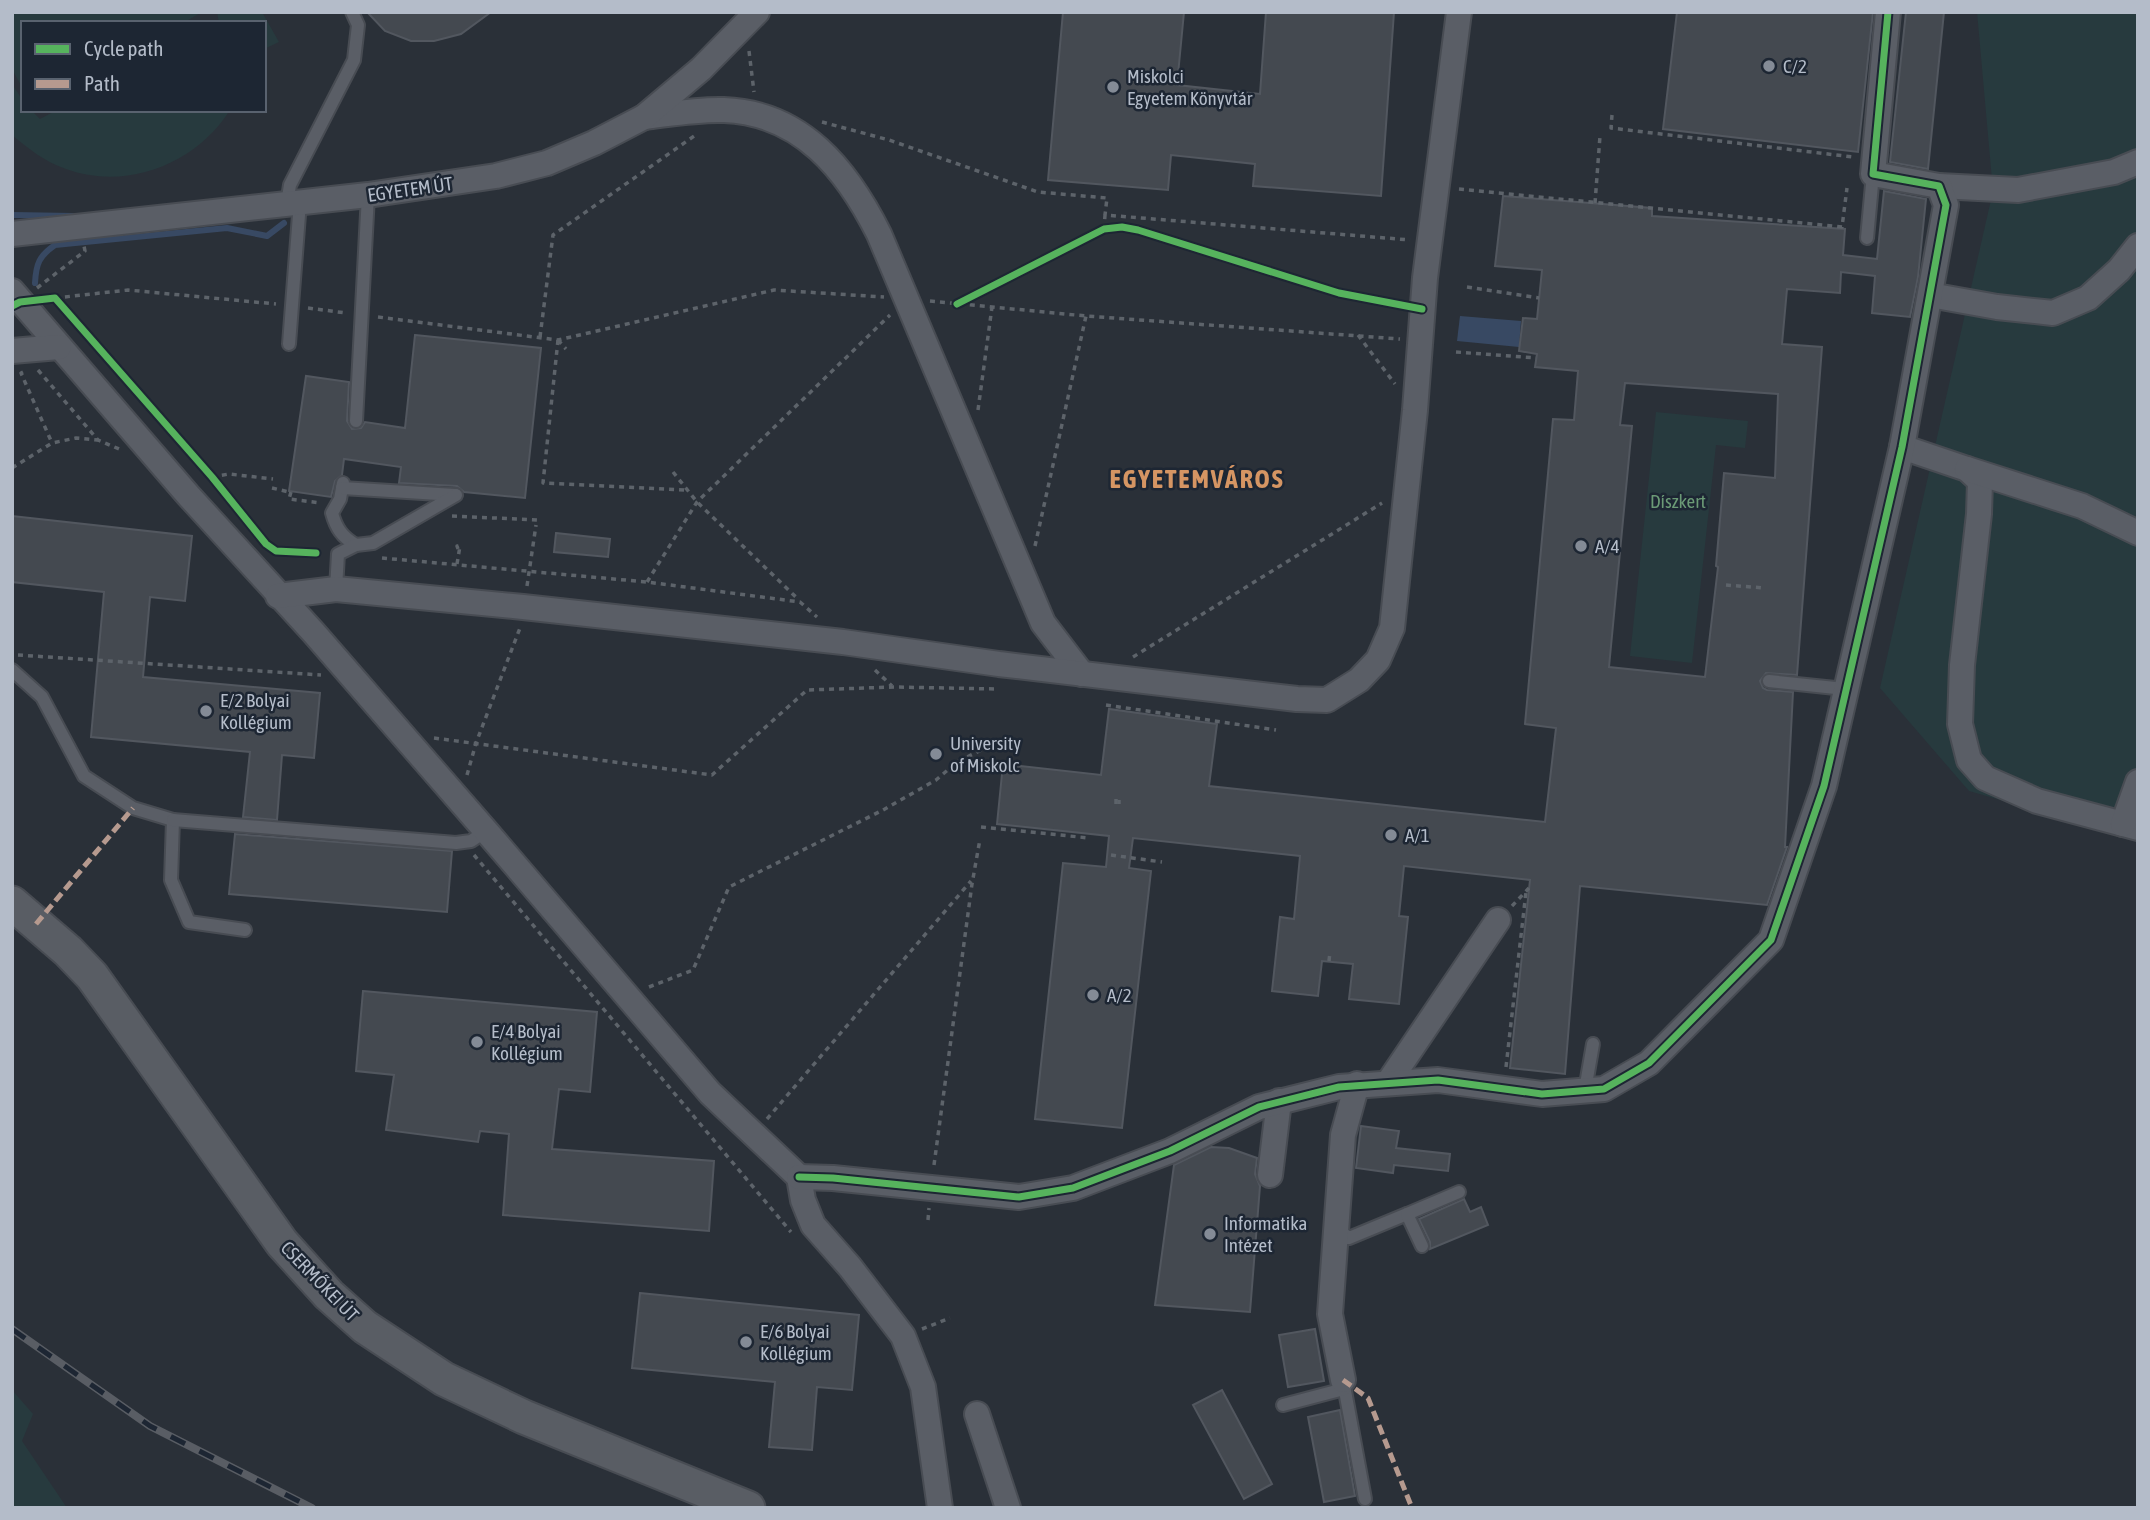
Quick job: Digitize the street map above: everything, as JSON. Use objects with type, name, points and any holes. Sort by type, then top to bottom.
[{"type":"main road","name":"CSERMŐKEI ÚT","points":[[12,903],[68,951],[92,976],[282,1243],[329,1295],[365,1327],[444,1379],[524,1416],[748,1508]]},
{"type":"street","points":[[278,596],[336,590],[523,607],[843,642],[984,662],[1297,699],[1326,700],[1359,680],[1378,660],[1392,628],[1429,242],[1459,12]]},
{"type":"street","points":[[1888,12],[1863,169],[1939,186],[2018,190],[2114,172],[2138,162]]},
{"type":"street","name":"EGYETEM ÚT","points":[[12,234],[368,195],[496,176],[547,163],[594,143],[643,117],[701,69],[752,18]]},
{"type":"street","points":[[701,69],[702,95],[708,102],[723,110]]},
{"type":"street","points":[[643,117],[723,110],[756,114],[780,123],[811,142],[840,169],[863,202],[907,299],[1043,623],[1092,675]]},
{"type":"street","points":[[799,1177],[1019,1197],[1073,1188],[1170,1151],[1259,1107],[1357,1084],[1438,1080],[1542,1094],[1604,1089],[1649,1063],[1771,940],[1824,786],[1902,447],[1946,205],[1939,186]]},
{"type":"street","points":[[1930,295],[1997,307],[2053,313],[2088,298],[2119,270],[2138,246]]},
{"type":"street","points":[[16,296],[278,596],[314,633],[710,1093],[799,1177],[803,1200],[813,1225],[850,1267],[903,1336],[923,1387],[940,1508]]},
{"type":"street","points":[[20,360],[59,347]]},
{"type":"street","points":[[1902,447],[2082,506],[2138,533]]},
{"type":"street","points":[[1967,469],[1980,481],[1979,514],[1961,677],[1960,724],[1969,760],[1985,778],[2037,800],[2131,826],[2138,782]]},
{"type":"street","points":[[1388,1083],[1498,920]]},
{"type":"street","points":[[1344,1385],[1330,1314],[1343,1135],[1357,1084]]},
{"type":"street","points":[[1270,1175],[1279,1101]]},
{"type":"street","points":[[977,1414],[1008,1508]]},
{"type":"lane","points":[[289,344],[293,306],[293,203],[290,185],[354,60],[358,25],[352,12]]},
{"type":"lane","points":[[1863,169],[1867,237]]},
{"type":"lane","points":[[356,421],[368,195]]},
{"type":"lane","points":[[336,590],[338,554],[356,545],[373,543],[456,495],[342,486],[332,513],[335,525],[344,538],[356,545]]},
{"type":"lane","points":[[12,670],[42,697],[84,776],[133,808],[173,820],[464,842],[471,841],[486,831]]},
{"type":"lane","points":[[1769,681],[1846,689]]},
{"type":"lane","points":[[173,820],[171,880],[189,922],[245,930]]},
{"type":"lane","points":[[1586,1090],[1593,1044]]},
{"type":"lane","points":[[1335,1228],[1341,1235],[1349,1238],[1460,1192]]},
{"type":"lane","points":[[1407,1214],[1422,1246]]},
{"type":"lane","points":[[1283,1405],[1344,1385],[1365,1499]]},
{"type":"path","points":[[752,18],[756,114]]},
{"type":"path","points":[[1612,115],[1611,128],[1855,157],[1863,169]]},
{"type":"path","points":[[817,121],[889,140],[1038,192],[1107,198],[1105,215],[1108,228],[1092,234]]},
{"type":"path","points":[[540,337],[553,236],[698,133]]},
{"type":"path","points":[[1595,203],[1600,136]]},
{"type":"path","points":[[1455,188],[1842,227],[1847,188]]},
{"type":"path","points":[[1105,215],[1429,242]]},
{"type":"path","points":[[16,296],[85,249]]},
{"type":"path","points":[[1467,287],[1539,298]]},
{"type":"path","points":[[16,296],[55,298],[128,290],[293,306],[558,340],[774,289],[1420,341]]},
{"type":"path","points":[[55,298],[63,308]]},
{"type":"path","points":[[957,304],[969,298]]},
{"type":"path","points":[[647,582],[696,502],[907,299]]},
{"type":"path","points":[[977,413],[992,306]]},
{"type":"path","points":[[1035,547],[1086,316]]},
{"type":"path","points":[[1358,335],[1415,410]]},
{"type":"path","points":[[558,340],[566,349]]},
{"type":"path","points":[[558,340],[542,483],[686,490]]},
{"type":"path","points":[[1456,352],[1536,358]]},
{"type":"path","points":[[20,360],[21,373],[52,443]]},
{"type":"path","points":[[35,366],[98,440]]},
{"type":"path","points":[[12,468],[52,443],[76,438],[98,440],[120,450]]},
{"type":"path","points":[[203,467],[219,485]]},
{"type":"path","points":[[673,472],[696,502],[843,642]]},
{"type":"path","points":[[212,477],[229,474],[273,479]]},
{"type":"path","points":[[272,488],[290,492],[289,499],[337,504]]},
{"type":"path","points":[[1092,675],[1405,489]]},
{"type":"path","points":[[450,516],[537,522],[529,571]]},
{"type":"path","points":[[457,564],[458,549]]},
{"type":"path","points":[[338,554],[647,582],[800,602]]},
{"type":"path","points":[[1726,585],[1765,588]]},
{"type":"path","points":[[460,801],[476,743],[520,626],[523,607]]},
{"type":"path","points":[[12,655],[327,675]]},
{"type":"path","points":[[311,666],[328,685]]},
{"type":"path","points":[[401,733],[712,775],[807,690],[894,687],[997,689]]},
{"type":"path","points":[[1106,705],[1276,730]]},
{"type":"path","points":[[627,995],[693,970],[729,887],[883,810],[936,780],[957,762],[991,745]]},
{"type":"path","points":[[981,827],[1089,838]]},
{"type":"path","points":[[928,1220],[930,1188],[980,839]]},
{"type":"path","points":[[464,842],[796,1238]]},
{"type":"path","points":[[1111,856],[1163,862]]},
{"type":"path","points":[[754,1135],[973,879]]},
{"type":"path","points":[[1506,1070],[1526,892]]},
{"type":"path","points":[[1329,951],[1329,961]]},
{"type":"path","points":[[903,1336],[950,1318]]},
{"type":"green space","points":[[12,12],[202,12],[186,21],[21,21],[21,85],[12,69]]},
{"type":"green space","points":[[217,12],[262,12],[279,42],[266,48],[266,21],[219,21]]},
{"type":"green space","points":[[1977,12],[2138,12],[2138,839],[1969,791],[1880,688],[1993,191]]},
{"type":"green space","points":[[12,84],[21,98],[21,112],[33,112],[40,119],[53,112],[229,112],[199,145],[179,158],[158,168],[113,177],[89,175],[51,163],[12,135]]},
{"type":"green space","name":"Díszkert","points":[[1656,412],[1748,421],[1745,448],[1716,445],[1692,663],[1630,656]]},
{"type":"green space","points":[[12,1390],[33,1414],[22,1441],[67,1508],[12,1508]]},
{"type":"water","points":[[1460,316],[1521,321],[1519,347],[1457,341]]},
{"type":"building","points":[[367,12],[491,12],[461,34],[434,41],[411,41],[385,31]]},
{"type":"building","points":[[1063,12],[1184,12],[1177,85],[1260,94],[1266,12],[1394,12],[1381,196],[1253,186],[1255,164],[1171,155],[1168,190],[1048,180]]},
{"type":"building","name":"C/2","points":[[1677,12],[1873,12],[1858,152],[1663,129]]},
{"type":"building","points":[[1906,12],[1944,12],[1928,169],[1890,162]]},
{"type":"building","points":[[1884,191],[1926,199],[1918,277],[1910,317],[1872,313],[1875,276],[1841,272],[1840,293],[1787,289],[1782,344],[1822,347],[1797,675],[1766,673],[1760,681],[1767,690],[1793,692],[1787,847],[1767,905],[1580,886],[1565,1074],[1510,1068],[1530,880],[1404,866],[1399,916],[1408,917],[1399,1004],[1349,999],[1353,964],[1322,961],[1318,996],[1272,991],[1280,917],[1294,919],[1300,856],[1133,838],[1129,868],[1151,871],[1122,1128],[1035,1119],[1063,863],[1106,867],[1109,836],[997,824],[1003,764],[1101,775],[1109,709],[1217,724],[1209,786],[1545,822],[1556,728],[1525,724],[1553,419],[1574,420],[1578,371],[1535,367],[1537,354],[1519,351],[1523,318],[1537,319],[1542,270],[1495,266],[1503,196],[1652,208],[1652,216],[1845,229],[1843,255],[1877,259]],"holes":[[[1625,383],[1778,394],[1775,478],[1724,473],[1718,567],[1705,677],[1609,667],[1632,426],[1620,425]]]},
{"type":"building","points":[[415,335],[541,348],[525,498],[464,492],[457,486],[399,483],[401,467],[344,459],[342,475],[335,481],[331,497],[289,491],[306,376],[349,382],[347,421],[352,429],[361,428],[365,422],[405,428]]},
{"type":"building","points":[[12,516],[192,536],[185,601],[150,597],[143,677],[320,693],[314,758],[282,755],[277,820],[243,817],[250,752],[91,737],[104,592],[12,582]]},
{"type":"building","points":[[556,533],[610,539],[608,557],[554,552]]},
{"type":"building","points":[[235,834],[452,851],[447,912],[229,894]]},
{"type":"building","points":[[363,991],[597,1012],[590,1092],[559,1089],[552,1149],[714,1161],[709,1231],[503,1215],[509,1134],[480,1131],[478,1142],[386,1130],[394,1075],[356,1071]]},
{"type":"building","points":[[1361,1126],[1399,1131],[1396,1148],[1450,1154],[1448,1171],[1394,1165],[1393,1173],[1356,1168]]},
{"type":"building","name":"Informatika Intézet","points":[[1211,1147],[1229,1148],[1257,1158],[1255,1174],[1260,1186],[1250,1312],[1155,1305],[1174,1165]]},
{"type":"building","points":[[1464,1199],[1470,1212],[1481,1207],[1488,1225],[1430,1249],[1430,1242],[1419,1219]]},
{"type":"building","name":"E/6 Bolyai Kollégium","points":[[640,1293],[859,1315],[852,1390],[817,1387],[812,1450],[769,1447],[775,1382],[632,1368]]},
{"type":"building","points":[[1315,1329],[1324,1381],[1288,1387],[1279,1335]]},
{"type":"building","points":[[1222,1390],[1272,1484],[1244,1499],[1193,1405]]},
{"type":"building","points":[[1340,1410],[1355,1496],[1324,1502],[1308,1417]]},
{"type":"waterway","points":[[12,215],[73,216]]},
{"type":"waterway","points":[[35,283],[39,261],[55,245],[227,228],[267,236],[284,223]]},
{"type":"railway","points":[[12,1329],[150,1426],[312,1508]]},
{"type":"marked path","points":[[36,924],[133,808]]},
{"type":"marked path","points":[[1343,1380],[1368,1398],[1412,1508]]},
{"type":"cycle path","points":[[799,1177],[1019,1197],[1073,1188],[1170,1151],[1259,1107],[1339,1087],[1438,1080],[1542,1094],[1604,1089],[1649,1063],[1771,940],[1824,786],[1902,447],[1946,205],[1939,186],[1873,174],[1888,12]]},
{"type":"cycle path","points":[[957,304],[1104,229],[1122,227],[1339,293],[1422,309]]},
{"type":"cycle path","points":[[12,306],[20,302],[55,298],[212,477],[266,544],[276,551],[316,553]]},
{"type":"place","name":"C/2","points":[[1769,66]]},
{"type":"place","name":"Miskolci Egyetem Könyvtár","points":[[1113,87]]},
{"type":"place","name":"A/4","points":[[1581,546]]},
{"type":"place","name":"E/2 Bolyai Kollégium","points":[[206,711]]},
{"type":"place","name":"University of Miskolc","points":[[936,754]]},
{"type":"place","name":"A/1","points":[[1391,835]]},
{"type":"place","name":"A/2","points":[[1093,995]]},
{"type":"place","name":"E/4 Bolyai Kollégium","points":[[477,1042]]},
{"type":"place","name":"Informatika Intézet","points":[[1210,1234]]},
{"type":"place","name":"E/6 Bolyai Kollégium","points":[[746,1342]]},
{"type":"district","name":"EGYETEMVÁROS","points":[[1197,479]]}]
